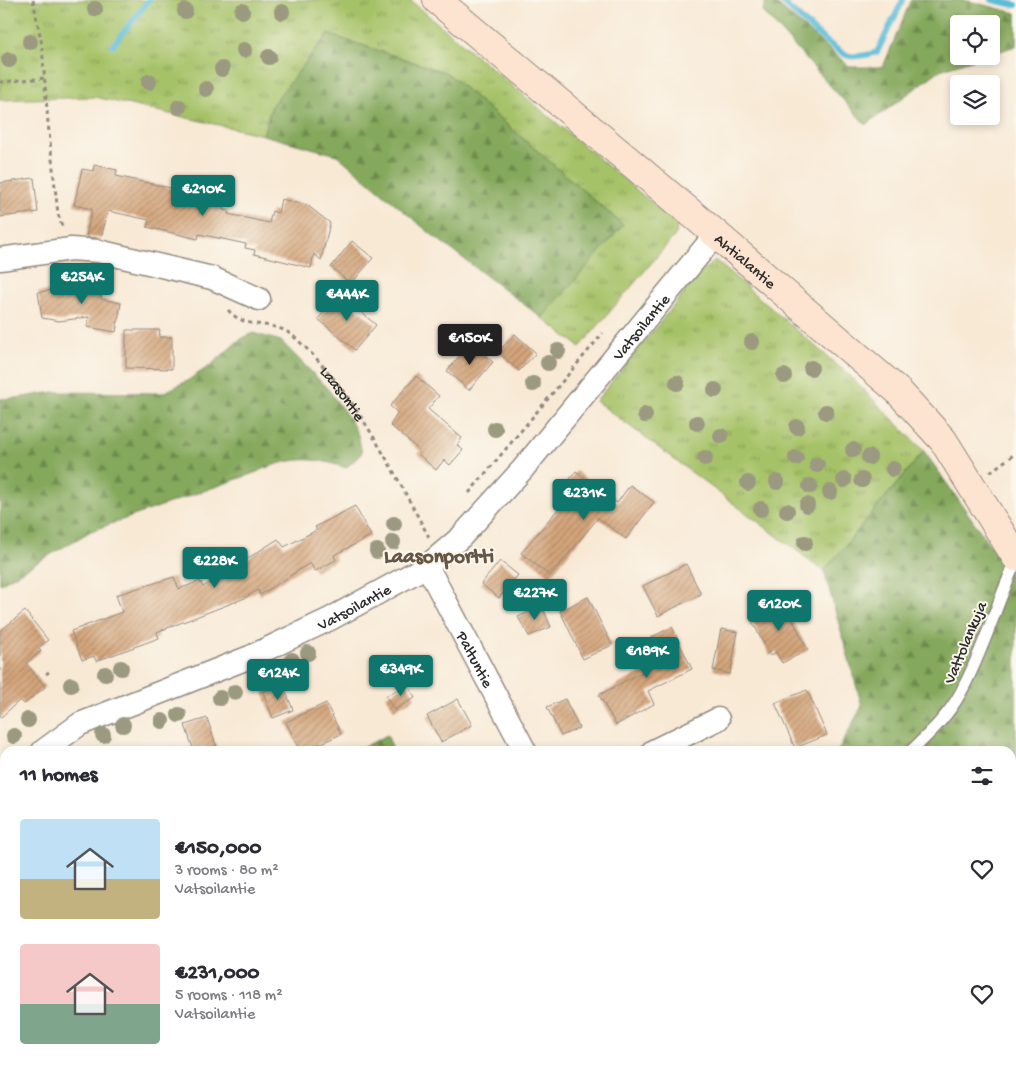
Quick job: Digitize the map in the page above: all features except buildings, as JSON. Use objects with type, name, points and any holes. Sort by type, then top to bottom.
[{"type":"street","name":"Ahtialantie","points":[[437,0],[716,234],[898,391],[943,440],[1016,559]]},
{"type":"street","name":"Vatsoilantie","points":[[49,746],[66,733],[94,717],[250,657],[330,619],[426,566],[462,537],[516,477],[716,234]]},
{"type":"street","points":[[0,259],[71,250],[112,253],[212,278],[259,299]]},
{"type":"street","name":"Paltuntie","points":[[426,566],[522,746]]},
{"type":"street","points":[[664,746],[718,719]]},
{"type":"lane","name":"Vattolankuja","points":[[916,746],[933,730],[960,694],[979,656],[1002,591],[1016,559]]},
{"type":"path","points":[[33,0],[46,78],[48,123],[58,214],[71,250]]},
{"type":"path","points":[[0,82],[46,78]]},
{"type":"path","name":"Laasontie","points":[[226,307],[232,315],[244,323],[270,325],[282,329],[315,357],[353,406],[428,535]]},
{"type":"path","points":[[467,495],[606,330]]},
{"type":"path","points":[[972,486],[1016,453]]},
{"type":"path","points":[[422,541],[435,530]]},
{"type":"green space","points":[[0,0],[410,0],[677,224],[676,234],[580,347],[542,318],[622,224],[447,73],[328,34],[272,105],[263,135],[95,97],[0,100]]},
{"type":"green space","points":[[766,0],[772,0],[850,67],[883,67],[911,0],[964,0],[1016,13],[1016,46],[1000,51],[1000,15],[950,15],[950,65],[955,65],[940,70],[866,125],[763,12]]},
{"type":"green space","points":[[328,34],[447,73],[623,225],[542,318],[431,234],[337,155],[263,135],[272,105]]},
{"type":"green space","points":[[715,260],[851,377],[924,451],[824,571],[596,401],[697,277]]},
{"type":"green space","points":[[253,333],[281,341],[327,388],[349,418],[358,435],[362,453],[346,468],[323,461],[312,460],[280,463],[91,531],[0,584],[0,399],[53,392],[163,393],[187,381],[211,365],[239,340]]},
{"type":"green space","points":[[924,451],[1016,582],[1016,746],[841,746],[862,706],[824,571]]},
{"type":"green space","points":[[387,735],[392,746],[366,746]]},
{"type":"waterway","points":[[113,45],[149,0]]},
{"type":"waterway","points":[[781,1],[835,48],[844,54],[857,56],[877,52],[903,0]]},
{"type":"waterway","points":[[992,0],[1016,5]]},
{"type":"district","name":"Laasonportti","points":[[439,555]]}]
